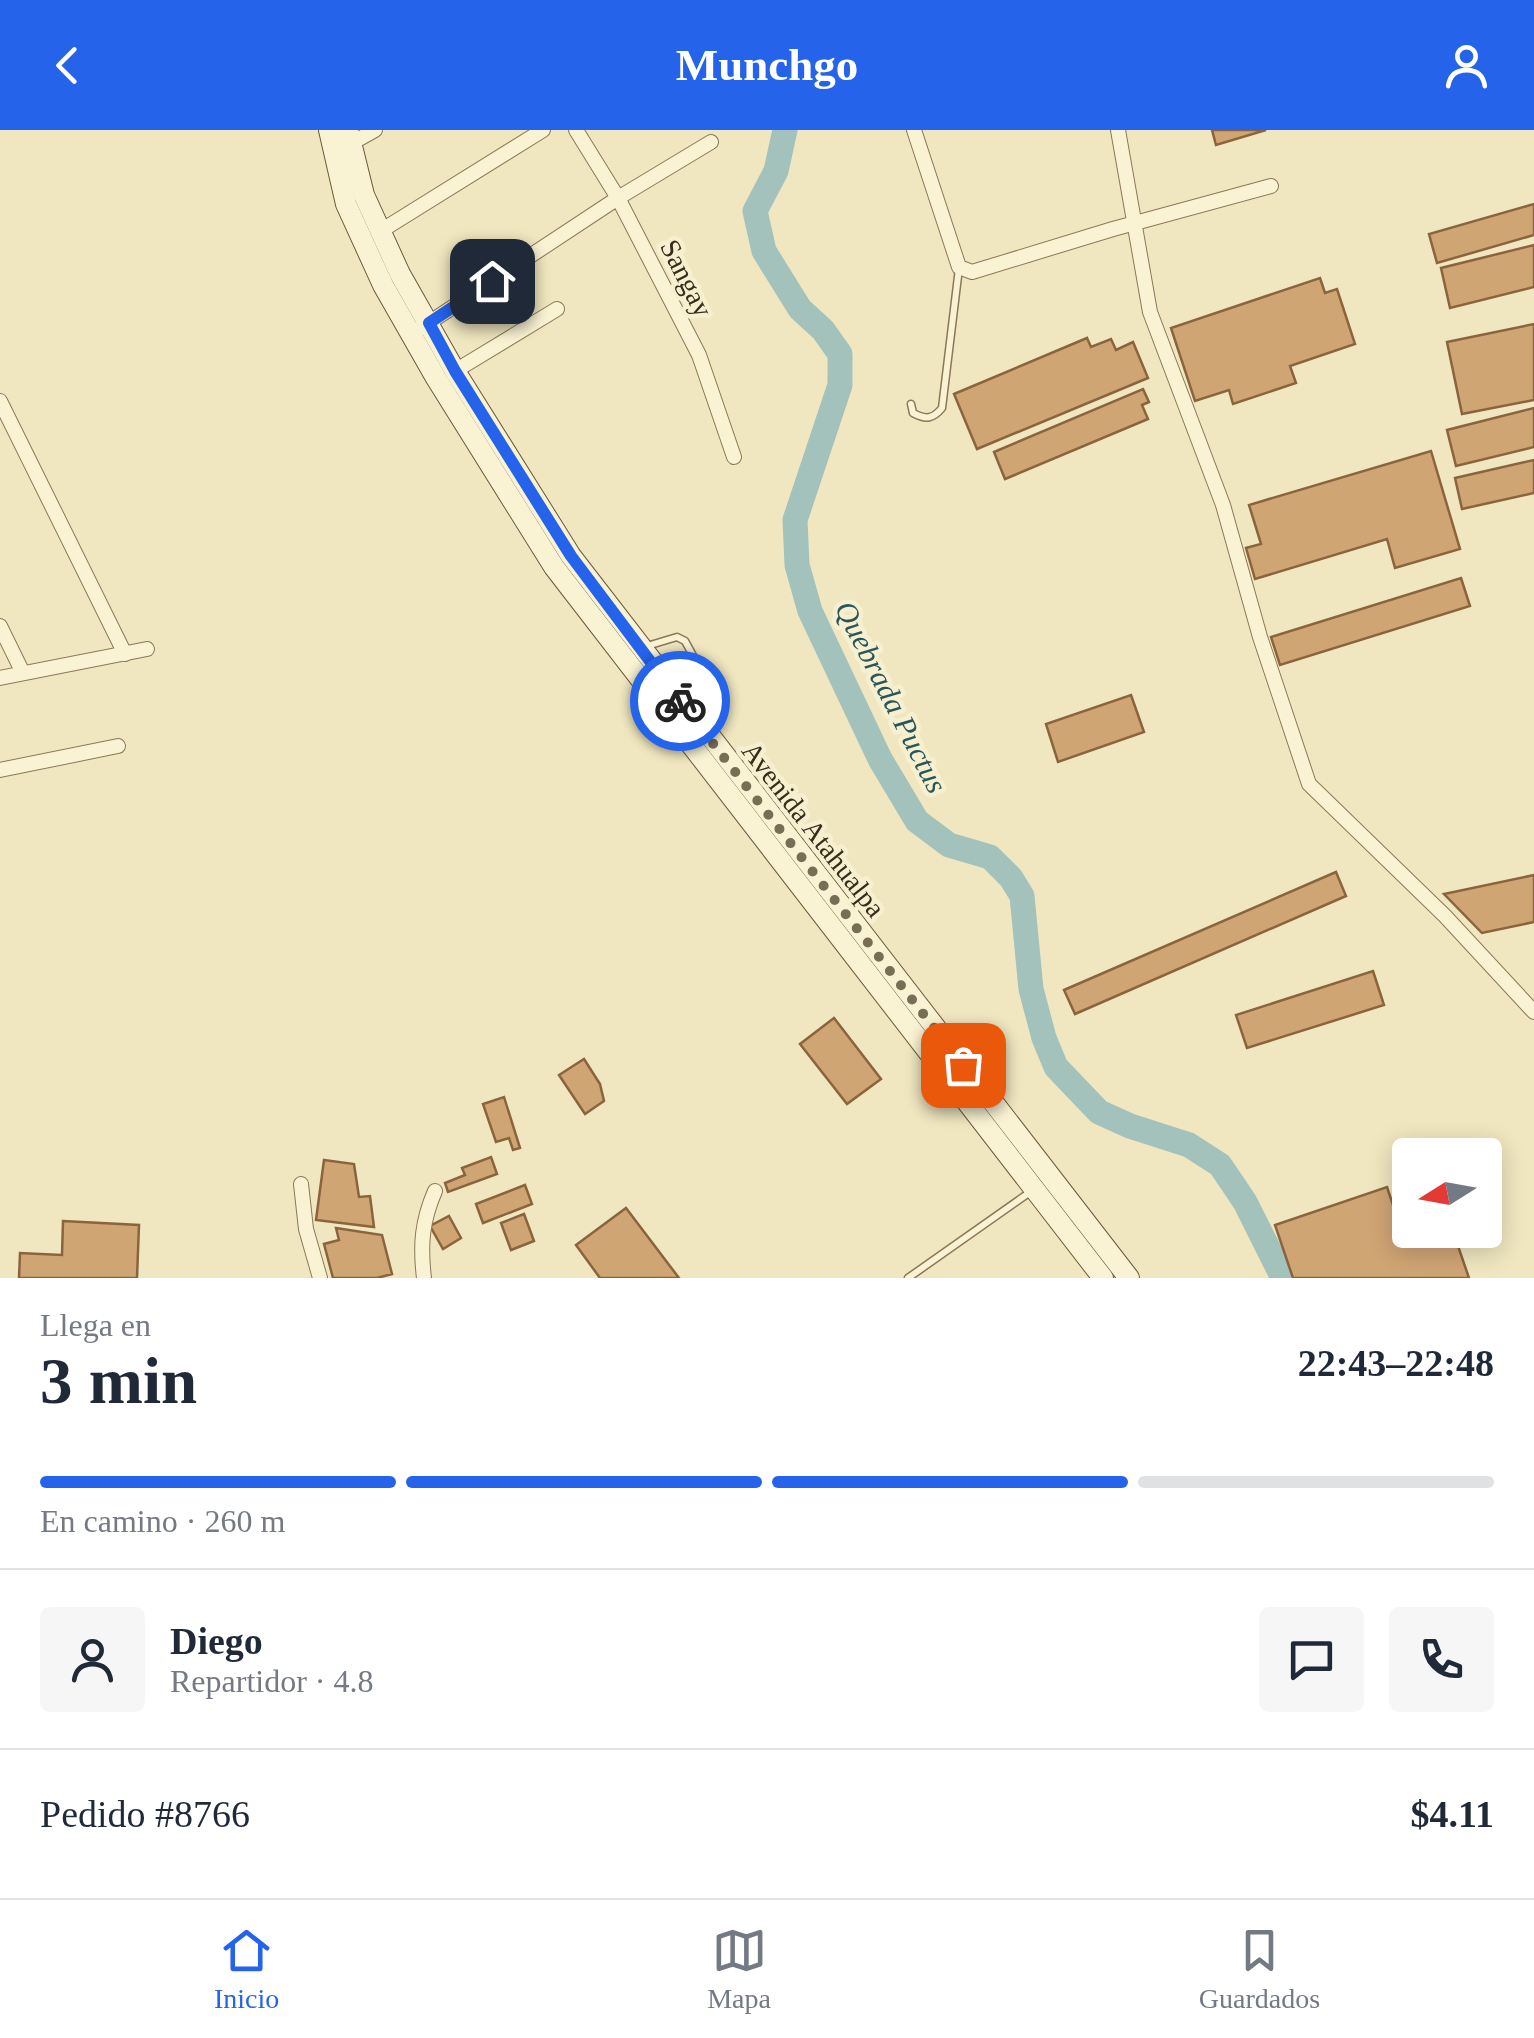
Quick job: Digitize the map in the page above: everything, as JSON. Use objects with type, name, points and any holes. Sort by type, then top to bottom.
[{"type":"main road","name":"Avenida Atahualpa","points":[[329,130],[346,204],[382,285],[455,371],[521,495],[554,567],[630,646],[671,705],[1096,1252],[1103,1278]]},
{"type":"main road","name":"Avenida Atahualpa","points":[[350,137],[364,196],[421,329],[521,495]]},
{"type":"main road","name":"Avenida Atahualpa","points":[[871,963],[1034,1189],[1096,1252],[1128,1278]]},
{"type":"street","points":[[350,137],[375,130]]},
{"type":"street","points":[[379,232],[543,130]]},
{"type":"street","name":"Sangay","points":[[576,130],[618,198],[699,355],[734,457]]},
{"type":"street","points":[[914,130],[959,266],[972,272],[1271,186]]},
{"type":"street","points":[[1118,130],[1150,312],[1223,505],[1260,637],[1309,784],[1445,916],[1534,1012]]},
{"type":"street","points":[[421,329],[618,198],[711,142]]},
{"type":"street","points":[[455,371],[557,308]]},
{"type":"street","points":[[0,401],[126,654]]},
{"type":"street","points":[[0,626],[24,674]]},
{"type":"street","points":[[0,678],[147,649]]},
{"type":"street","points":[[0,770],[118,746]]},
{"type":"street","points":[[301,1184],[306,1229],[320,1278]]},
{"type":"street","points":[[424,1278],[420,1248],[424,1217],[434,1191]]},
{"type":"lane","points":[[910,404],[913,413],[924,419],[935,417],[942,408],[959,266]]},
{"type":"lane","points":[[630,646],[676,637],[685,642],[704,674],[699,684],[671,705]]},
{"type":"lane","points":[[908,1278],[1034,1189]]},
{"type":"building","points":[[1212,130],[1266,130],[1216,145]]},
{"type":"building","points":[[1534,204],[1534,235],[1437,263],[1429,234]]},
{"type":"building","points":[[1534,245],[1534,287],[1450,308],[1441,268]]},
{"type":"building","points":[[1320,278],[1325,293],[1337,289],[1355,344],[1290,366],[1296,383],[1233,404],[1229,390],[1195,401],[1171,328]]},
{"type":"building","points":[[1534,324],[1534,400],[1462,414],[1447,342]]},
{"type":"building","points":[[1087,338],[1091,347],[1111,339],[1116,350],[1133,342],[1148,378],[977,449],[954,394]]},
{"type":"building","points":[[1143,389],[1149,402],[1142,405],[1148,419],[1005,479],[994,452]]},
{"type":"building","points":[[1534,408],[1534,447],[1456,466],[1447,430]]},
{"type":"building","points":[[1431,451],[1460,549],[1395,568],[1387,539],[1255,579],[1246,548],[1261,544],[1249,505]]},
{"type":"building","points":[[1534,460],[1534,493],[1462,509],[1455,478]]},
{"type":"building","points":[[1461,578],[1470,606],[1280,665],[1271,637]]},
{"type":"building","points":[[1131,695],[1144,732],[1058,762],[1046,724]]},
{"type":"building","points":[[1336,872],[1346,896],[1075,1014],[1064,990]]},
{"type":"building","points":[[1534,875],[1534,922],[1482,933],[1444,894]]},
{"type":"building","points":[[1373,971],[1384,1005],[1247,1048],[1236,1015]]},
{"type":"building","points":[[834,1018],[881,1079],[847,1104],[800,1044]]},
{"type":"building","points":[[584,1059],[600,1084],[604,1101],[585,1114],[559,1075]]},
{"type":"building","points":[[504,1097],[520,1148],[513,1150],[509,1138],[496,1142],[483,1104]]},
{"type":"building","points":[[491,1157],[497,1174],[448,1192],[445,1183],[465,1175],[462,1168]]},
{"type":"building","points":[[324,1160],[354,1164],[359,1197],[370,1196],[374,1227],[316,1220]]},
{"type":"building","points":[[525,1185],[532,1204],[483,1223],[476,1204]]},
{"type":"building","points":[[1387,1187],[1392,1202],[1392,1248],[1459,1248],[1469,1278],[1293,1278],[1275,1225]]},
{"type":"building","points":[[626,1208],[679,1278],[600,1278],[576,1245]]},
{"type":"building","points":[[524,1214],[534,1241],[511,1250],[501,1223]]},
{"type":"building","points":[[449,1216],[461,1238],[443,1249],[430,1226]]},
{"type":"building","points":[[63,1221],[139,1225],[137,1278],[19,1278],[20,1253],[62,1255]]},
{"type":"building","points":[[336,1228],[382,1235],[392,1274],[333,1278],[324,1244],[339,1240]]},
{"type":"waterway","name":"Quebrada Puctus","points":[[785,130],[776,171],[755,211],[764,251],[800,309],[823,330],[840,354],[840,385],[795,520],[797,565],[810,611],[880,759],[917,821],[949,845],[990,857],[1022,896],[1031,989],[1056,1067],[1099,1112],[1189,1145],[1220,1165],[1245,1202],[1283,1278]]},
{"type":"way so far","points":[[680,701],[963,1065]]},
{"type":"route","points":[[492,281],[429,323],[571,556],[680,701]]}]
